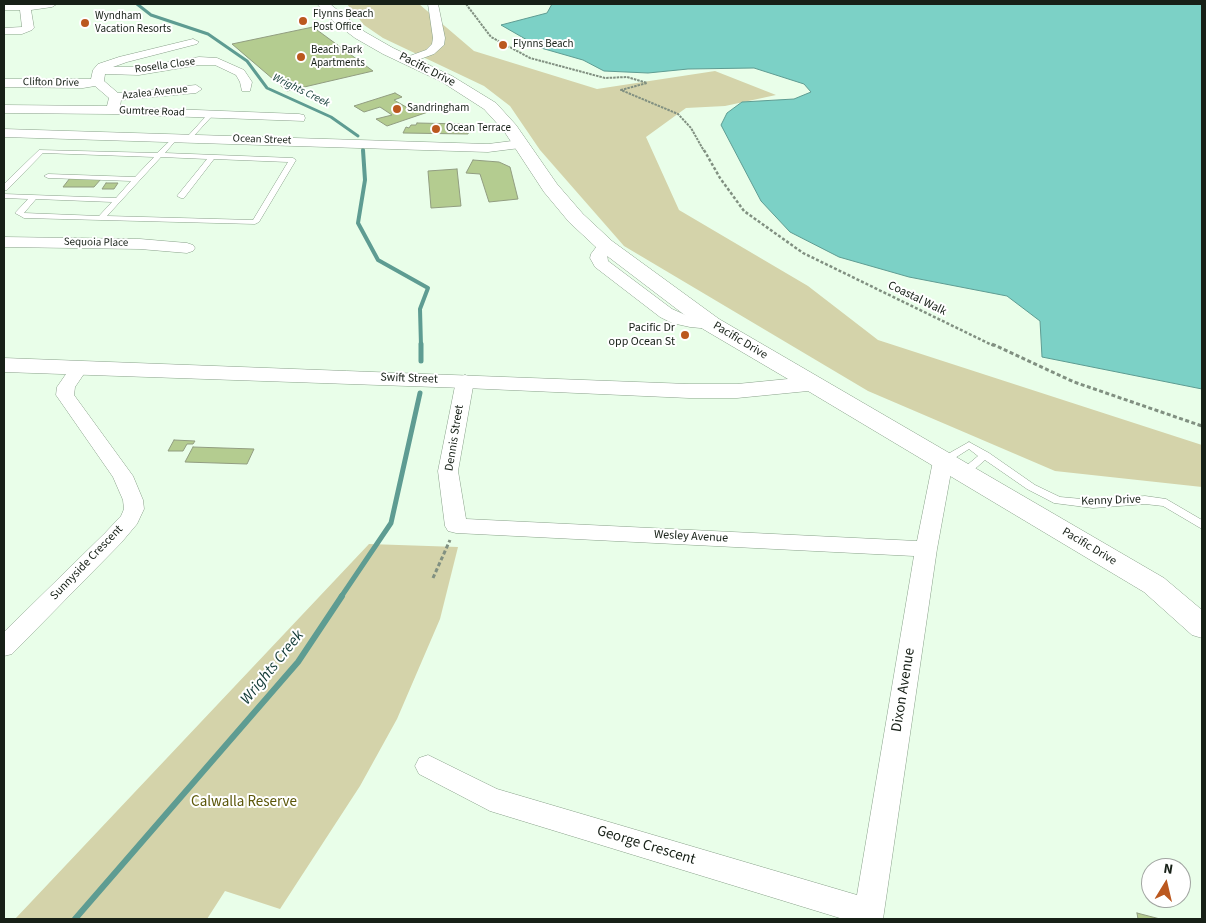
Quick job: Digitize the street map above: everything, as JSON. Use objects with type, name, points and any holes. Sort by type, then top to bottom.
[{"type":"street","points":[[4,7],[52,4]]},
{"type":"street","name":"Pacific Drive","points":[[323,4],[360,34],[447,79],[490,106],[510,128],[550,188],[576,218],[605,245],[711,324],[1154,585],[1202,627]]},
{"type":"street","points":[[408,60],[430,52],[438,45],[439,38],[432,4]]},
{"type":"street","points":[[4,32],[22,31],[28,28],[25,7]]},
{"type":"street","points":[[110,110],[114,106],[114,97],[99,76],[123,59],[193,42]]},
{"type":"street","name":"Rosella Close","points":[[99,76],[165,68],[199,61],[217,62],[240,74],[246,82],[246,88]]},
{"type":"street","name":"Clifton Drive","points":[[4,83],[84,84],[99,76]]},
{"type":"street","name":"Azalea Avenue","points":[[114,97],[196,89]]},
{"type":"street","name":"Gumtree Road","points":[[4,109],[110,110],[299,118]]},
{"type":"street","name":"Ocean Street","points":[[4,133],[488,148],[520,144]]},
{"type":"street","name":"Sequoia Place","points":[[4,242],[140,244],[187,248]]},
{"type":"street","name":"Swift Street","points":[[4,365],[697,391],[744,390],[813,384]]},
{"type":"street","name":"Sunnyside Crescent","points":[[5,645],[113,538],[130,520],[134,509],[133,500],[123,476],[65,395],[66,387],[80,368]]},
{"type":"street","name":"Dennis Street","points":[[456,526],[448,471],[465,381]]},
{"type":"street","name":"Dixon Avenue","points":[[869,916],[926,548],[954,467]]},
{"type":"street","name":"Wesley Avenue","points":[[456,526],[926,548]]},
{"type":"street","name":"George Crescent","points":[[428,766],[490,799],[869,916]]},
{"type":"lane","points":[[102,217],[160,154],[210,115]]},
{"type":"lane","points":[[4,188],[41,151],[293,160],[255,222],[24,216],[19,213],[33,198]]},
{"type":"lane","points":[[181,196],[210,158]]},
{"type":"lane","points":[[48,176],[138,179]]},
{"type":"lane","points":[[4,196],[118,200]]},
{"type":"lane","name":"Kenny Drive","points":[[954,467],[968,445],[1031,487],[1058,500],[1093,504],[1145,500],[1166,503],[1202,525]]},
{"type":"lane","points":[[954,467],[985,455]]},
{"type":"path","name":"Coastal Walk","points":[[466,4],[491,37],[530,58],[605,78],[627,78],[646,83],[621,90],[678,114],[691,128],[720,178],[744,211],[803,253],[967,333],[1074,382],[1202,426]]},
{"type":"path","points":[[433,578],[456,526]]},
{"type":"green space","points":[[347,4],[419,4],[474,51],[597,89],[715,71],[776,95],[725,106],[686,108],[646,137],[679,210],[808,286],[878,340],[1202,445],[1202,487],[1055,471],[868,391],[624,246],[540,150],[510,106],[484,86],[383,38],[364,25]]},
{"type":"green space","name":"Calwalla Reserve","points":[[369,544],[458,547],[440,619],[397,719],[360,786],[280,909],[225,891],[207,919],[15,919]]},
{"type":"water","points":[[552,4],[1202,4],[1202,389],[1042,357],[1040,321],[1007,296],[909,277],[839,257],[790,232],[761,201],[721,125],[727,113],[742,102],[794,99],[811,92],[804,84],[754,68],[688,69],[648,73],[604,71],[583,60],[541,48],[501,25],[547,13]]},
{"type":"building","name":"Beach Park Apartments","points":[[313,27],[373,71],[287,91],[232,44]]},
{"type":"building","name":"Sandringham","points":[[395,93],[402,97],[394,100],[413,111],[422,108],[428,112],[387,126],[376,119],[392,115],[380,107],[364,112],[354,106]]},
{"type":"building","name":"Ocean Terrace","points":[[417,123],[463,124],[462,126],[468,127],[467,129],[469,130],[468,134],[403,133],[406,127],[409,128]]},
{"type":"building","points":[[473,160],[499,162],[510,167],[518,199],[489,202],[480,174],[466,173]]},
{"type":"building","points":[[457,169],[461,206],[431,208],[428,171]]},
{"type":"building","points":[[70,178],[101,179],[94,187],[63,187]]},
{"type":"building","points":[[106,183],[118,183],[114,189],[102,189]]},
{"type":"building","points":[[174,440],[195,441],[193,444],[187,444],[183,451],[168,451]]},
{"type":"building","points":[[193,447],[254,449],[247,464],[185,462]]},
{"type":"building","points":[[1137,913],[1160,919],[1138,919]]},
{"type":"waterway","name":"Wrights Creek","points":[[137,4],[151,15],[208,34],[247,61],[267,88],[331,117],[358,136]]},
{"type":"waterway","name":"Wrights Creek","points":[[363,150],[365,180],[358,223],[378,260],[428,288],[420,309],[421,346]]},
{"type":"waterway","name":"Wrights Creek","points":[[421,346],[421,361]]},
{"type":"waterway","name":"Wrights Creek","points":[[341,597],[391,523],[420,393]]},
{"type":"waterway","name":"Wrights Creek","points":[[75,919],[298,662],[342,596]]},
{"type":"place","name":"Flynns Beach Post Office","points":[[303,21]]},
{"type":"place","name":"Wyndham Vacation Resorts","points":[[85,23]]},
{"type":"place","name":"Flynns Beach","points":[[503,45]]},
{"type":"place","name":"Beach Park Apartments","points":[[301,57]]},
{"type":"place","name":"Sandringham","points":[[397,109]]},
{"type":"place","name":"Ocean Terrace","points":[[436,129]]},
{"type":"place","name":"Pacific Dr opp Ocean St","points":[[685,335]]}]
